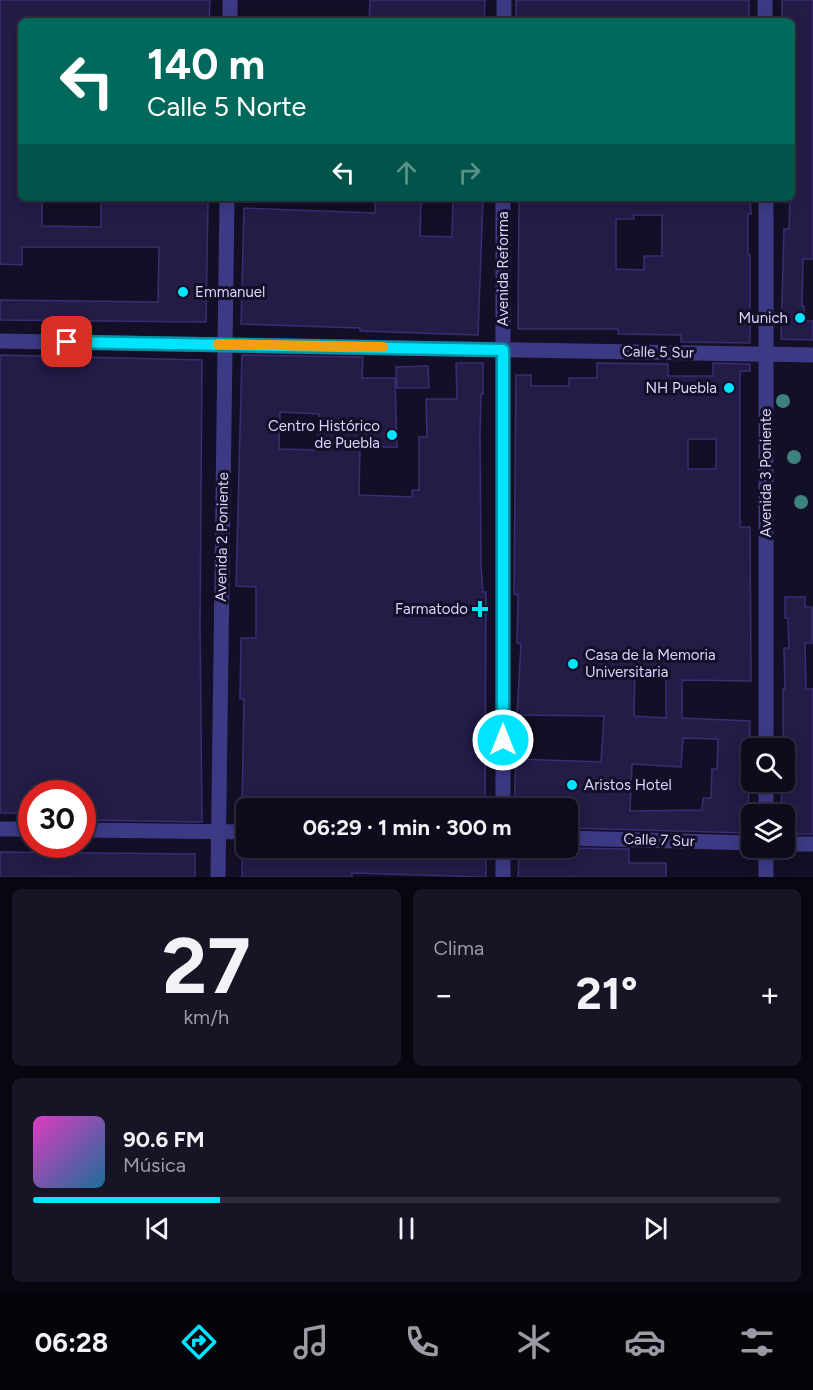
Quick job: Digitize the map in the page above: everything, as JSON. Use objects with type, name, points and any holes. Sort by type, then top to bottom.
[{"type":"street","points":[[230,0],[230,18]]},
{"type":"street","points":[[504,0],[504,18]]},
{"type":"street","points":[[765,0],[765,18]]},
{"type":"street","name":"Avenida 2 Poniente","points":[[218,877],[227,201]]},
{"type":"street","name":"Avenida Reforma","points":[[503,201],[503,798]]},
{"type":"street","name":"Avenida 3 Poniente","points":[[766,201],[766,738]]},
{"type":"street","name":"Calle 5 Sur","points":[[0,341],[813,355]]},
{"type":"street","points":[[0,829],[18,829]]},
{"type":"street","points":[[96,830],[236,832]]},
{"type":"street","name":"Calle 7 Sur","points":[[578,838],[741,843]]},
{"type":"street","points":[[795,844],[813,844]]},
{"type":"street","points":[[503,858],[503,877]]},
{"type":"street","points":[[766,858],[766,877]]},
{"type":"building","points":[[0,0],[210,0],[209,18],[18,18],[18,201],[42,201],[42,226],[101,227],[101,201],[208,201],[206,322],[0,320],[0,300],[158,302],[159,247],[22,247],[22,265],[0,264]]},
{"type":"building","points":[[370,0],[485,0],[484,18],[369,18]]},
{"type":"building","points":[[516,0],[749,0],[749,18],[516,18]]},
{"type":"building","points":[[782,0],[813,0],[813,259],[803,259],[802,306],[804,306],[804,321],[813,321],[813,340],[781,339],[784,229],[789,229],[790,201],[795,201],[795,18],[782,18]]},
{"type":"building","points":[[375,201],[421,201],[420,236],[452,237],[453,201],[483,201],[478,335],[241,324],[244,208],[375,213]]},
{"type":"building","points":[[519,201],[750,201],[751,214],[748,214],[750,343],[681,342],[681,335],[618,334],[618,329],[518,329]],"holes":[[[634,215],[662,215],[662,256],[644,256],[644,270],[616,269],[616,219],[634,219]]]},
{"type":"building","points":[[0,355],[202,360],[200,625],[202,822],[96,820],[96,780],[18,780],[18,813],[0,813]]},
{"type":"building","points":[[242,355],[363,357],[362,378],[395,378],[397,447],[360,447],[359,495],[412,497],[412,490],[419,490],[419,437],[427,437],[426,399],[457,399],[456,363],[483,363],[480,434],[481,567],[483,592],[486,592],[485,798],[242,798],[244,699],[240,699],[241,638],[256,638],[256,587],[236,586]],"holes":[[[280,412],[319,414],[318,450],[279,449]]]},
{"type":"building","points":[[597,363],[668,364],[668,376],[713,376],[713,363],[750,364],[750,371],[740,371],[740,527],[750,527],[751,681],[682,680],[682,718],[750,721],[750,738],[741,738],[741,792],[749,792],[749,804],[741,804],[741,833],[578,828],[578,798],[514,798],[516,759],[601,762],[604,716],[517,715],[521,644],[517,643],[518,595],[514,594],[516,375],[531,375],[531,386],[569,386],[569,378],[597,378]],"holes":[[[688,439],[716,439],[716,469],[688,469]],[[635,673],[666,674],[666,718],[634,716]],[[683,738],[718,739],[717,769],[712,769],[711,798],[703,798],[702,810],[630,811],[632,764],[681,767]]]},
{"type":"building","points":[[428,366],[429,388],[397,388],[396,367]]},
{"type":"building","points":[[785,597],[805,597],[805,607],[812,607],[812,643],[805,643],[806,689],[813,689],[813,834],[795,834],[795,804],[781,804],[782,792],[795,792],[795,738],[784,738],[784,648],[789,648],[788,618],[785,618]]},
{"type":"building","points":[[578,848],[629,849],[629,863],[666,863],[666,877],[518,877],[519,858],[578,858]]},
{"type":"building","points":[[0,852],[18,852],[18,858],[96,858],[96,853],[195,854],[195,877],[0,877]]},
{"type":"building","points":[[242,858],[486,858],[486,877],[352,873],[352,877],[242,877]]},
{"type":"slow traffic","points":[[218,344],[383,347]]},
{"type":"place","name":"Emmanuel","points":[[183,292]]},
{"type":"place","name":"Munich","points":[[800,318]]},
{"type":"place","name":"NH Puebla","points":[[729,388]]},
{"type":"place","name":"Centro Histórico de Puebla","points":[[392,435]]},
{"type":"place","name":"Farmatodo","points":[[480,609]]},
{"type":"place","name":"Casa de la Memoria Universitaria","points":[[573,664]]},
{"type":"place","name":"Aristos Hotel","points":[[572,785]]},
{"type":"route","points":[[67,342],[503,350],[503,740]]}]
